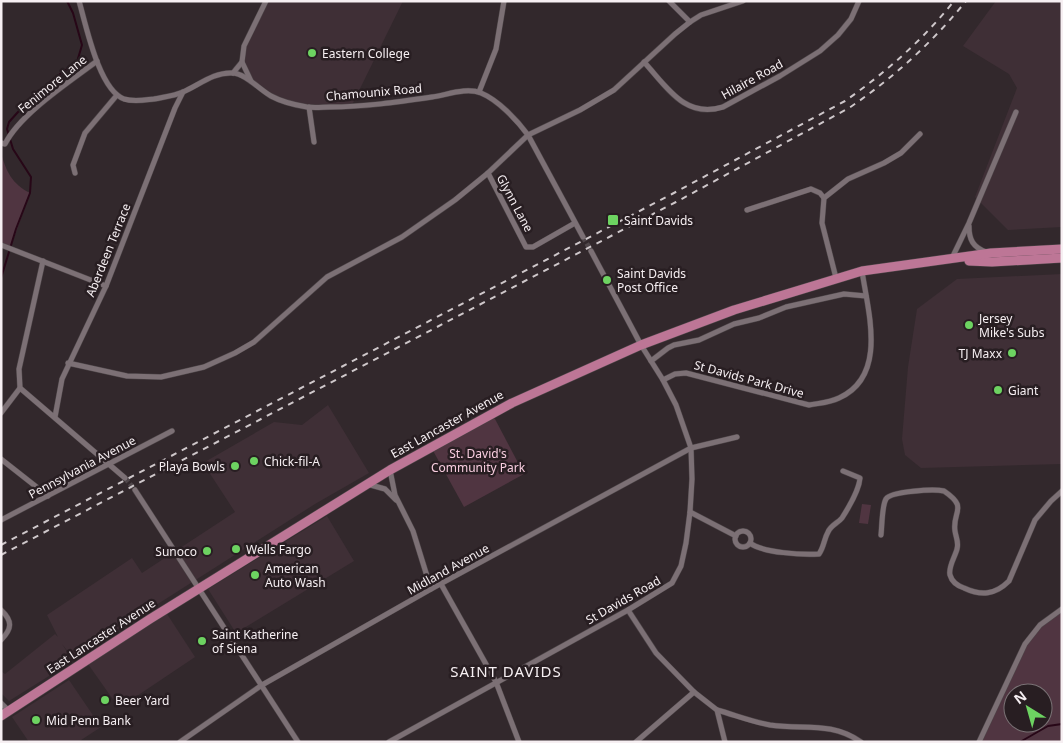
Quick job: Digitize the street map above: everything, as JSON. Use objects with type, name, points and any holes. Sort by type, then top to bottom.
[{"type":"highway","name":"East Lancaster Avenue","points":[[5,713],[199,588],[390,470],[514,402],[641,345],[725,313],[862,271],[991,253],[1062,249]]},
{"type":"highway","name":"East Lancaster Avenue","points":[[951,260],[992,262],[1062,258]]},
{"type":"street","points":[[80,1],[96,61],[111,90],[122,99],[134,101],[183,92],[212,77],[233,73],[242,62],[244,46],[266,1]]},
{"type":"street","points":[[504,1],[496,49],[479,92],[490,98],[518,122],[528,135],[583,237]]},
{"type":"street","points":[[669,1],[690,22]]},
{"type":"street","points":[[68,363],[127,376],[161,377],[204,367],[235,354],[254,342],[327,277],[402,237],[456,200],[528,135],[580,110],[614,90],[690,22],[701,15],[743,1]]},
{"type":"street","name":"Hilaire Road","points":[[644,62],[683,103],[699,110],[714,110],[780,76],[820,51],[838,36],[851,19],[859,1]]},
{"type":"street","name":"Fenimore Lane","points":[[3,143],[23,120],[96,61]]},
{"type":"street","points":[[242,62],[252,82]]},
{"type":"street","name":"Chamounix Road","points":[[233,73],[252,82],[271,96],[291,104],[309,108],[351,107],[434,97],[460,91],[479,92]]},
{"type":"street","name":"Aberdeen Terrace","points":[[55,417],[62,379],[68,363],[106,286],[174,108],[183,92]]},
{"type":"street","points":[[75,172],[72,165],[86,133],[117,95]]},
{"type":"street","points":[[309,108],[314,142]]},
{"type":"street","points":[[951,260],[969,223],[1016,112]]},
{"type":"street","points":[[824,198],[848,179],[901,153],[920,134]]},
{"type":"street","name":"Glynn Lane","points":[[488,173],[526,247],[533,247],[575,223]]},
{"type":"street","points":[[747,210],[811,189],[820,193],[824,198],[822,223],[836,278]]},
{"type":"street","points":[[969,223],[969,234],[972,242],[980,249],[991,253]]},
{"type":"street","points":[[3,246],[106,286]]},
{"type":"street","points":[[591,251],[641,345]]},
{"type":"street","points":[[43,261],[19,370],[20,388],[124,478]]},
{"type":"street","name":"St Davids Park Drive","points":[[663,380],[676,374],[686,373],[809,405],[838,399],[857,385],[867,368],[871,349],[871,324],[862,271]]},
{"type":"street","points":[[651,361],[674,345],[699,340],[734,324],[759,318],[786,307],[844,294],[866,296]]},
{"type":"street","name":"St Davids Road","points":[[390,742],[628,610],[672,583],[681,566],[686,543],[692,479],[691,448],[676,405],[641,345]]},
{"type":"street","points":[[1,413],[4,404],[20,388]]},
{"type":"street","name":"Pennsylvania Avenue","points":[[1,520],[172,431]]},
{"type":"street","name":"Midland Avenue","points":[[180,742],[262,685],[431,589],[691,448],[737,436]]},
{"type":"street","points":[[1,459],[48,496]]},
{"type":"street","points":[[390,470],[392,486],[413,531],[431,589]]},
{"type":"street","points":[[750,543],[756,547],[790,554],[819,554],[823,549],[826,534],[832,525],[841,520],[860,485],[860,478],[843,471]]},
{"type":"street","points":[[367,484],[385,489],[400,505]]},
{"type":"street","points":[[135,490],[298,742]]},
{"type":"street","points":[[881,535],[885,501],[888,496],[900,493],[944,491],[957,503],[959,510],[955,528],[958,544],[951,567],[951,576],[959,586],[975,593],[992,592],[1002,588],[1009,581],[1035,520],[1062,491]]},
{"type":"street","points":[[690,512],[736,536]]},
{"type":"street","points":[[736,536],[746,532],[750,537],[750,543]]},
{"type":"street","points":[[736,536],[736,542],[740,546],[745,547],[750,543]]},
{"type":"street","points":[[441,584],[496,682],[519,742]]},
{"type":"street","points":[[1,610],[8,617],[10,626],[8,633],[1,640]]},
{"type":"street","points":[[628,610],[656,653],[694,692],[717,710],[771,725],[824,727],[850,734],[862,742]]},
{"type":"street","points":[[980,741],[1025,644],[1040,625],[1062,610]]},
{"type":"street","points":[[636,742],[694,692]]},
{"type":"street","points":[[1,703],[5,713]]},
{"type":"street","points":[[717,710],[726,742]]},
{"type":"shaded area","name":"Eastern College","points":[[266,1],[403,1],[351,107],[309,107],[271,96],[252,82],[245,62],[246,43]]},
{"type":"shaded area","points":[[996,1],[1062,1],[1062,227],[1008,230],[975,197],[1017,88],[1009,74],[963,46]]},
{"type":"shaded area","points":[[1062,274],[1062,464],[921,468],[905,455],[902,439],[908,367],[917,309],[957,279]]},
{"type":"shaded area","points":[[328,405],[369,473],[315,504],[73,658],[62,644],[73,661],[9,701],[1,693],[1,671],[5,674],[55,634],[58,637],[47,615],[132,558],[142,573],[235,512],[203,463],[274,422],[302,425]]},
{"type":"shaded area","points":[[327,516],[354,561],[236,633],[208,589]]},
{"type":"shaded area","points":[[167,614],[195,657],[119,708],[88,664]]},
{"type":"shaded area","points":[[69,680],[101,727],[78,742],[29,742],[12,717]]},
{"type":"green space","points":[[1,153],[5,166],[14,181],[30,193],[10,249],[1,245]]},
{"type":"green space","name":"St. David's Community Park","points":[[489,415],[495,419],[524,474],[464,507],[431,447]]},
{"type":"green space","points":[[862,504],[871,505],[868,524],[859,523]]},
{"type":"green space","points":[[1062,609],[1062,742],[979,742],[1003,691],[1003,733],[1053,733],[1053,683],[1007,683],[1025,644],[1040,625]]},
{"type":"waterway","points":[[1,278],[16,229],[30,193],[31,177],[13,149],[7,129],[9,122],[18,112],[56,77],[77,62],[82,45],[73,13],[67,1]]},
{"type":"waterway","points":[[1020,742],[1048,726],[1062,724]]},
{"type":"tunnel","points":[[583,237],[591,251]]},
{"type":"tunnel","points":[[125,478],[135,490]]},
{"type":"railway","points":[[1,545],[672,194],[845,101],[903,55],[930,29],[954,1]]},
{"type":"railway","points":[[1,555],[676,202],[849,108],[881,85],[911,59],[940,31],[966,1]]},
{"type":"place","name":"Eastern College","points":[[312,53]]},
{"type":"place","name":"Saint Davids","points":[[613,220]]},
{"type":"place","name":"Saint Davids Post Office","points":[[607,280]]},
{"type":"place","name":"Jersey Mike's Subs","points":[[969,325]]},
{"type":"place","name":"TJ Maxx","points":[[1012,353]]},
{"type":"place","name":"Giant","points":[[998,390]]},
{"type":"place","name":"Chick-fil-A","points":[[254,461]]},
{"type":"place","name":"Playa Bowls","points":[[235,466]]},
{"type":"place","name":"Wells Fargo","points":[[236,549]]},
{"type":"place","name":"Sunoco","points":[[207,551]]},
{"type":"place","name":"American Auto Wash","points":[[255,575]]},
{"type":"place","name":"Saint Katherine of Siena","points":[[202,641]]},
{"type":"place","name":"Beer Yard","points":[[105,700]]},
{"type":"place","name":"Mid Penn Bank","points":[[36,720]]},
{"type":"district","name":"SAINT DAVIDS","points":[[506,671]]}]
